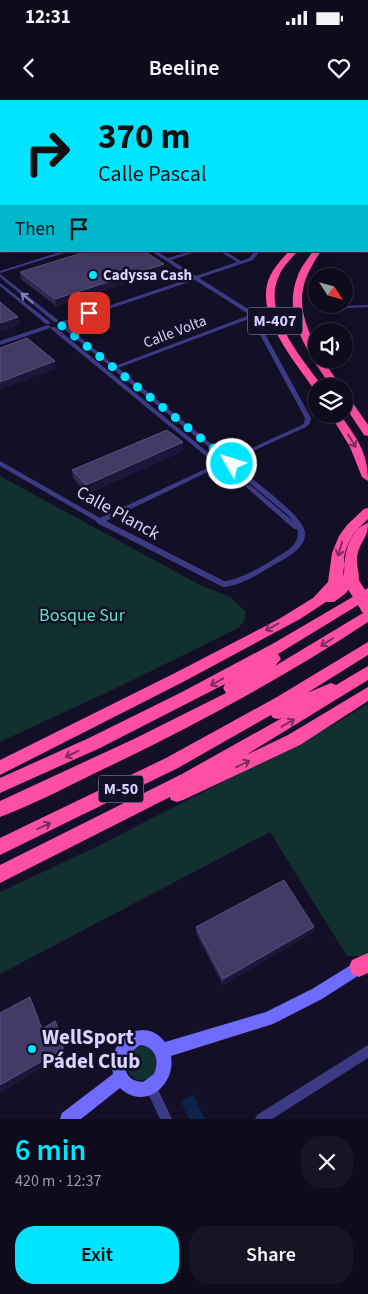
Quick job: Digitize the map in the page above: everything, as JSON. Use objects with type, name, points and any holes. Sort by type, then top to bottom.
[{"type":"highway","name":"M-407","points":[[293,252],[282,264],[273,279],[269,291],[270,306],[274,320],[312,378]]},
{"type":"highway","name":"M-407","points":[[307,336],[298,314],[299,285],[304,272],[316,252]]},
{"type":"highway","name":"M-407","points":[[307,336],[304,312],[304,285],[323,252]]},
{"type":"highway","points":[[353,411],[368,433]]},
{"type":"highway","points":[[341,423],[356,447],[367,474],[368,485]]},
{"type":"highway","points":[[292,617],[333,588],[337,577],[338,554],[342,541],[352,526],[368,512]]},
{"type":"highway","points":[[368,527],[361,533],[353,547],[350,562],[352,580],[362,601],[368,608]]},
{"type":"highway","points":[[0,768],[149,694],[336,594],[352,580]]},
{"type":"highway","points":[[0,786],[184,700],[336,614],[368,593]]},
{"type":"highway","points":[[158,735],[185,715],[300,642],[336,614]]},
{"type":"highway","name":"M-50","points":[[0,809],[201,715],[316,648],[368,615]]},
{"type":"highway","name":"M-50","points":[[0,847],[121,789],[240,726],[368,648]]},
{"type":"highway","points":[[240,726],[256,722],[368,670]]},
{"type":"highway","points":[[0,874],[118,817],[230,757],[320,704],[368,670]]},
{"type":"highway","points":[[118,817],[135,814],[294,740],[368,693]]},
{"type":"street","points":[[0,272],[57,252]]},
{"type":"street","points":[[0,272],[66,252]]},
{"type":"street","points":[[0,284],[215,463],[229,464],[307,423],[308,418],[247,310],[155,252]]},
{"type":"street","points":[[168,260],[194,252]]},
{"type":"street","points":[[223,252],[240,262]]},
{"type":"street","points":[[0,343],[251,259],[257,252]]},
{"type":"street","points":[[0,272],[223,456],[229,464]]},
{"type":"street","points":[[353,307],[368,305]]},
{"type":"street","name":"Calle Volta","points":[[106,371],[252,316]]},
{"type":"street","points":[[99,520],[215,463],[223,456]]},
{"type":"street","name":"Calle Planck","points":[[0,463],[99,520],[223,584],[239,581],[292,552],[300,543],[301,535],[295,524],[229,464]]},
{"type":"street","points":[[162,1051],[268,1019],[317,994],[363,965]]},
{"type":"street","points":[[138,1038],[152,1040],[162,1051],[164,1067],[162,1075],[151,1087],[137,1090],[131,1088],[121,1078],[118,1061],[120,1052],[131,1040],[138,1038]]},
{"type":"street","points":[[261,1119],[368,1050]]},
{"type":"street","points":[[68,1119],[83,1114],[121,1078]]},
{"type":"street","points":[[151,1087],[166,1119]]},
{"type":"green space","name":"Bosque Sur","points":[[0,476],[200,585],[230,597],[245,611],[245,620],[238,628],[127,683],[0,742]]},
{"type":"green space","points":[[368,704],[368,970],[359,956],[347,956],[270,832],[0,974],[0,892],[100,845],[333,725]]},
{"type":"green space","points":[[142,1044],[152,1048],[157,1065],[154,1074],[150,1078],[137,1080],[129,1074],[125,1063],[132,1048]]},
{"type":"water","points":[[193,1094],[205,1119],[189,1119],[181,1102]]},
{"type":"building","name":"Cadyssa Cash","points":[[85,252],[146,252],[164,264],[55,299],[20,272]]},
{"type":"building","points":[[0,302],[18,317],[0,323]]},
{"type":"building","points":[[27,338],[55,361],[0,382],[0,348]]},
{"type":"building","points":[[167,430],[183,442],[86,485],[72,470]]},
{"type":"building","points":[[284,880],[314,927],[223,979],[196,927]]},
{"type":"building","name":"WellSport Pádel Club","points":[[30,997],[42,1029],[55,1021],[62,1037],[63,1049],[0,1085],[0,1013]]},
{"type":"place","name":"Cadyssa Cash","points":[[93,275]]},
{"type":"place","name":"WellSport Pádel Club","points":[[32,1049]]},
{"type":"route","points":[[89,313],[62,322],[62,326],[223,456],[229,458],[232,464]]}]
